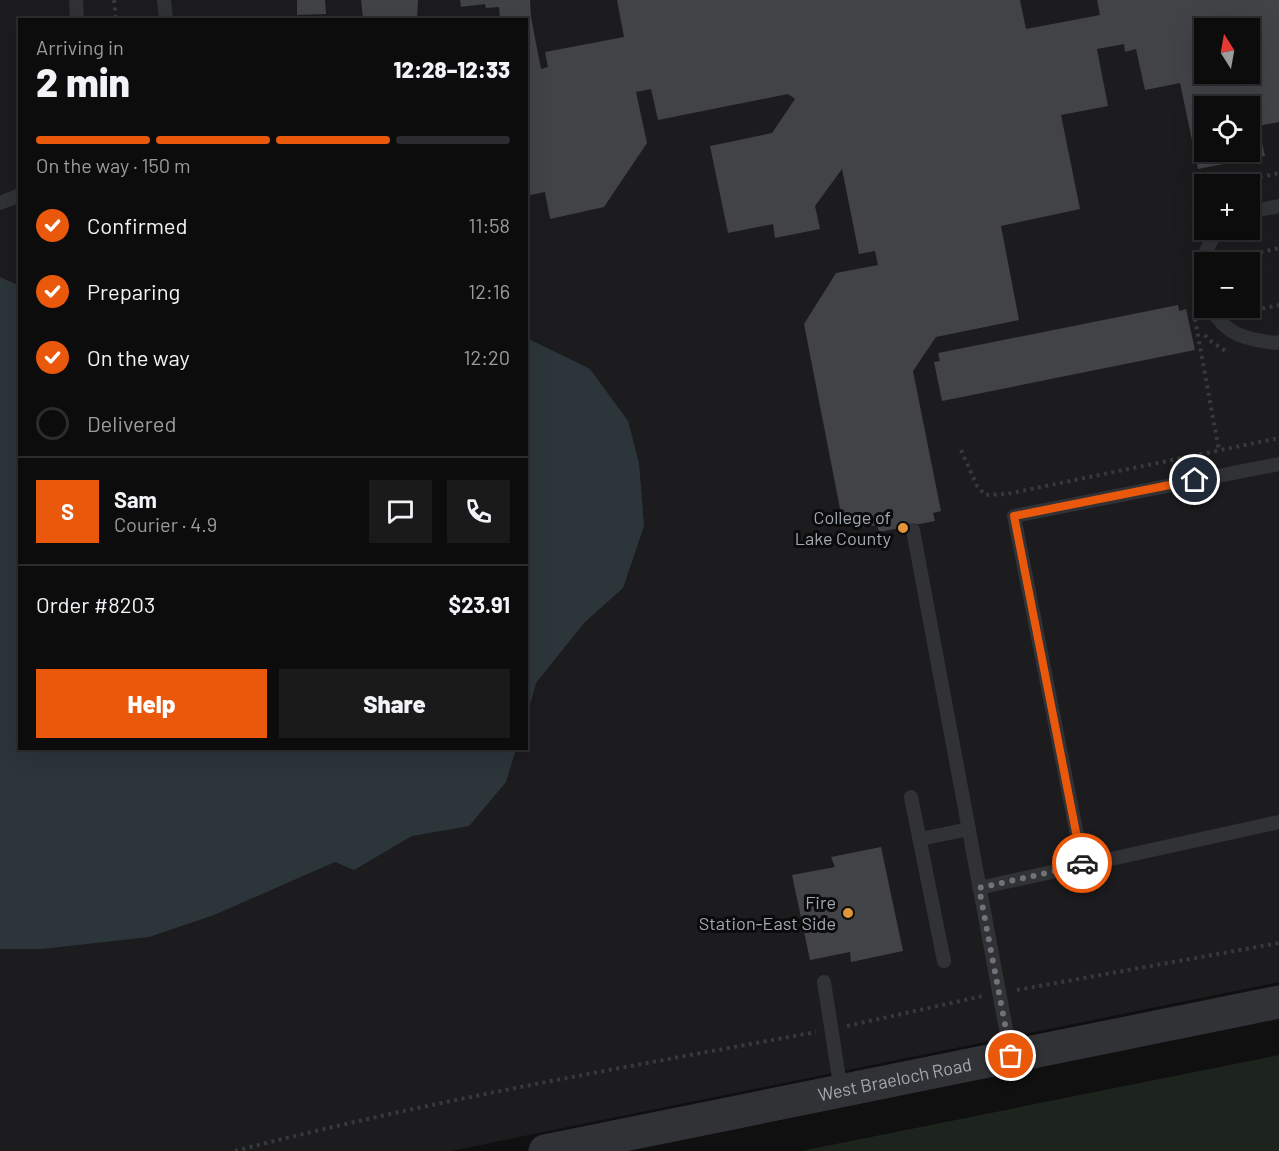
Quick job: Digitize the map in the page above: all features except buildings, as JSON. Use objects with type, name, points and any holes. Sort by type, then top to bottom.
[{"type":"street","name":"West Braeloch Road","points":[[545,1151],[1279,1002]]},
{"type":"lane","points":[[76,0],[77,18]]},
{"type":"lane","points":[[164,0],[166,18]]},
{"type":"lane","points":[[0,204],[18,196]]},
{"type":"lane","points":[[1260,210],[1279,206]]},
{"type":"lane","points":[[1216,318],[1244,338],[1279,342]]},
{"type":"lane","points":[[1083,865],[1014,516],[1279,464]]},
{"type":"lane","points":[[913,530],[1011,1056]]},
{"type":"lane","points":[[911,796],[944,961]]},
{"type":"lane","points":[[979,888],[1279,822]]},
{"type":"lane","points":[[920,839],[969,829]]},
{"type":"lane","points":[[824,982],[841,1091]]},
{"type":"path","points":[[114,0],[116,18]]},
{"type":"path","points":[[1260,177],[1279,173]]},
{"type":"path","points":[[1260,252],[1279,248]]},
{"type":"path","points":[[1260,309],[1279,305]]},
{"type":"path","points":[[1195,319],[1220,450]]},
{"type":"path","points":[[961,450],[977,486],[985,495],[1007,494],[1279,438]]},
{"type":"path","points":[[235,1151],[305,1133],[524,1086],[831,1029],[999,993],[1279,943]]},
{"type":"shaded area","name":"College of Lake County","points":[[0,0],[1279,0],[1279,982],[451,1151],[0,1151]]},
{"type":"shaded area","points":[[0,277],[18,285],[18,750],[516,750],[506,782],[469,826],[412,836],[354,870],[335,862],[214,915],[149,937],[42,949],[0,949]]},
{"type":"shaded area","points":[[528,338],[590,369],[628,421],[639,463],[644,526],[623,588],[584,623],[536,683],[528,712]]},
{"type":"shaded area","points":[[1279,1055],[1279,1151],[801,1151]]},
{"type":"way so far","points":[[1011,1056],[979,888],[1083,865],[1082,863]]},
{"type":"place","name":"College of Lake County","points":[[903,528]]},
{"type":"place","name":"Fire Station-East Side","points":[[848,913]]},
{"type":"route","points":[[1082,863],[1014,516],[1195,480]]}]
